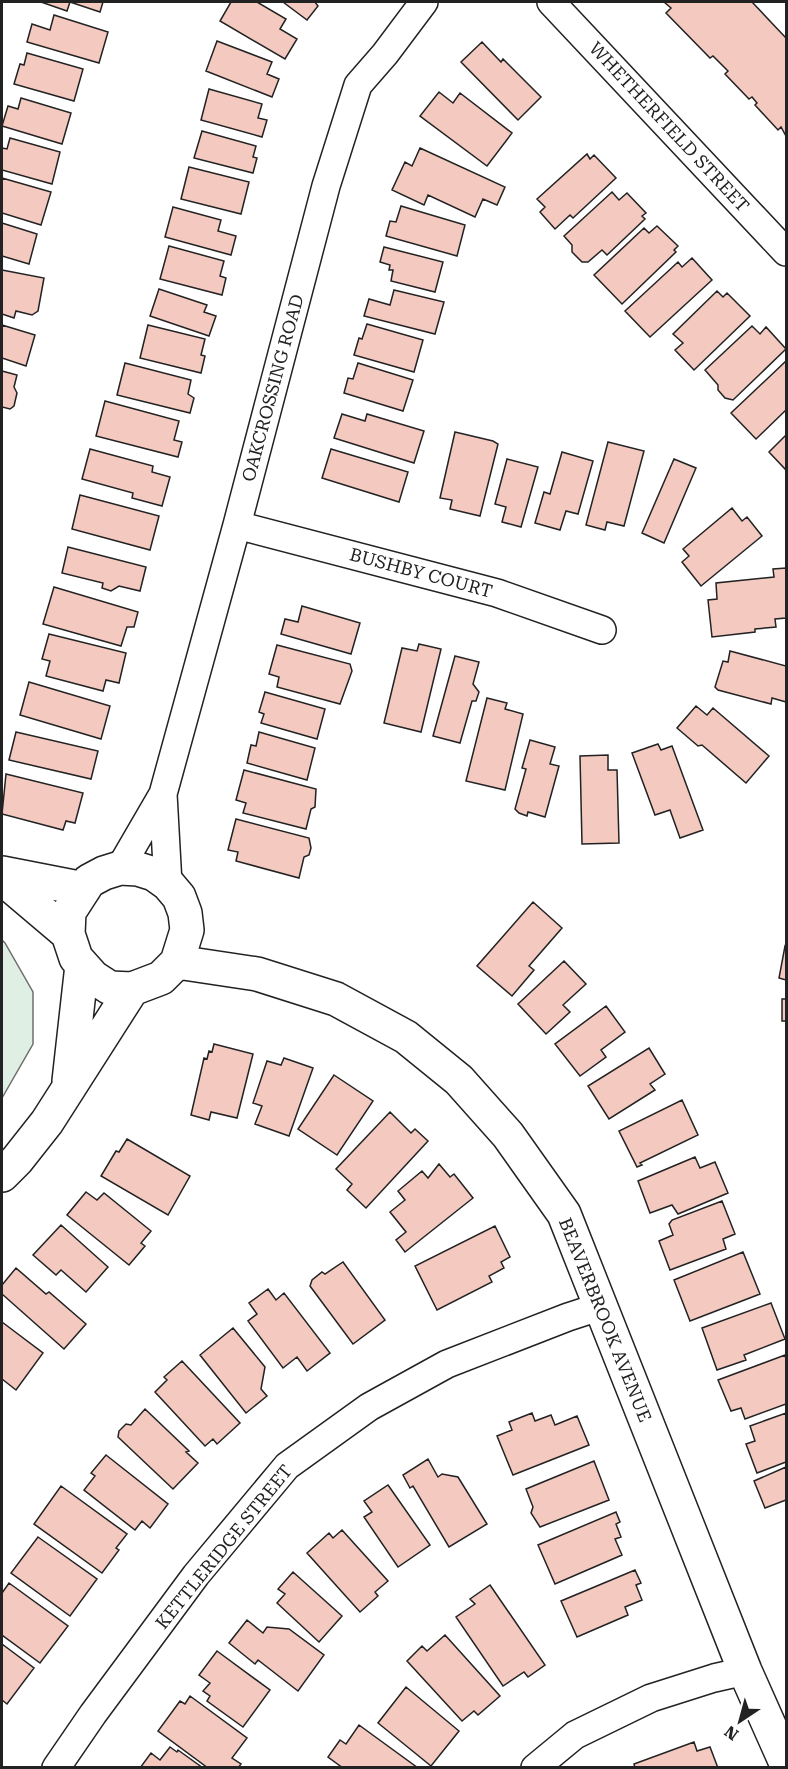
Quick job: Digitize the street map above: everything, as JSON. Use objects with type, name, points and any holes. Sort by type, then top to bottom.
[{"type":"street","name":"OAKCROSSING ROAD","points":[[120,868],[163,794],[237,525],[326,186],[358,85],[385,54],[424,2]]},
{"type":"street","name":"WHETHERFIELD STREET","points":[[551,2],[786,252]]},
{"type":"street","name":"BUSHBY COURT","points":[[237,525],[497,593],[602,630]]},
{"type":"street","name":"OAKCROSSING ROAD","points":[[163,794],[168,884]]},
{"type":"street","points":[[120,868],[138,869],[154,874],[168,884],[179,897],[185,913],[187,930],[177,962],[161,978],[132,989],[110,987],[93,977],[76,958],[68,934],[69,912],[89,881],[120,868]]},
{"type":"street","points":[[2,873],[84,889]]},
{"type":"street","points":[[2,878],[68,934]]},
{"type":"street","name":"BEAVERBROOK AVENUE","points":[[187,930],[257,974]]},
{"type":"street","name":"BEAVERBROOK AVENUE","points":[[177,962],[257,974],[336,999],[406,1037],[459,1080],[508,1135],[564,1214],[745,1671],[786,1763]]},
{"type":"street","points":[[68,1088],[82,965]]},
{"type":"street","points":[[2,1175],[47,1122],[132,989]]},
{"type":"street","name":"KETTLERIDGE STREET","points":[[56,1767],[93,1713],[196,1575],[287,1466],[369,1407],[447,1364],[602,1306]]},
{"type":"street","points":[[535,1767],[575,1735],[651,1698],[714,1678],[745,1671]]},
{"type":"green space","points":[[2,940],[33,992],[33,1044],[2,1098]]},
{"type":"building","points":[[41,2],[70,2],[67,11]]},
{"type":"building","points":[[70,2],[103,2],[100,12]]},
{"type":"building","points":[[231,2],[257,2],[286,19],[280,29],[297,39],[285,59],[220,21]]},
{"type":"building","points":[[283,2],[315,2],[318,6],[307,20]]},
{"type":"building","points":[[664,2],[752,2],[786,38],[786,136],[781,127],[778,130],[755,105],[757,103],[752,97],[749,99],[725,74],[728,71],[713,56],[710,58],[666,13],[671,8]]},
{"type":"building","points":[[54,15],[108,32],[99,63],[27,42],[32,24],[50,30]]},
{"type":"building","points":[[217,41],[272,62],[267,74],[279,79],[272,97],[206,71]]},
{"type":"building","points":[[482,42],[501,62],[503,59],[541,97],[518,120],[461,62]]},
{"type":"building","points":[[27,53],[83,69],[74,101],[14,84],[20,64],[24,65]]},
{"type":"building","points":[[209,89],[262,104],[258,118],[267,120],[262,137],[201,120]]},
{"type":"building","points":[[439,92],[453,103],[460,93],[512,133],[487,166],[420,116]]},
{"type":"building","points":[[21,98],[71,113],[62,144],[2,126],[8,106],[18,109]]},
{"type":"building","points":[[202,131],[256,146],[253,157],[257,158],[253,173],[194,158]]},
{"type":"building","points":[[10,138],[60,152],[52,184],[2,170],[2,148],[7,149]]},
{"type":"building","points":[[420,148],[505,187],[497,205],[483,199],[475,217],[428,195],[424,205],[392,190],[405,162],[412,166]]},
{"type":"building","points":[[587,154],[590,159],[594,155],[616,178],[573,218],[570,215],[555,229],[540,212],[545,207],[537,199]]},
{"type":"building","points":[[189,167],[249,182],[241,214],[181,199]]},
{"type":"building","points":[[2,178],[51,192],[41,225],[2,213]]},
{"type":"building","points":[[612,192],[619,200],[627,193],[646,213],[642,216],[645,219],[607,255],[602,250],[588,262],[582,262],[572,252],[572,245],[564,236]]},
{"type":"building","points":[[401,206],[465,225],[457,256],[386,236],[390,221],[396,222]]},
{"type":"building","points":[[173,207],[221,220],[218,231],[236,236],[231,255],[165,237]]},
{"type":"building","points":[[2,223],[37,234],[29,264],[2,256]]},
{"type":"building","points":[[657,226],[678,246],[674,250],[676,252],[622,304],[594,275],[644,228],[649,233]]},
{"type":"building","points":[[169,246],[224,261],[220,276],[226,278],[222,295],[160,279]]},
{"type":"building","points":[[384,247],[443,262],[435,292],[391,281],[393,270],[389,270],[390,265],[380,262]]},
{"type":"building","points":[[692,258],[712,280],[650,337],[625,311],[678,262],[682,267]]},
{"type":"building","points":[[2,270],[44,278],[38,311],[32,315],[16,311],[14,318],[2,314]]},
{"type":"building","points":[[159,289],[207,305],[204,312],[216,316],[209,336],[150,316]]},
{"type":"building","points":[[394,290],[444,302],[435,334],[364,316],[369,299],[390,305]]},
{"type":"building","points":[[717,291],[723,297],[727,293],[750,316],[694,370],[675,350],[683,343],[673,334]]},
{"type":"building","points":[[367,324],[423,340],[414,372],[354,355],[359,338],[362,339]]},
{"type":"building","points":[[2,325],[35,335],[26,366],[2,358]]},
{"type":"building","points":[[148,325],[205,339],[201,355],[205,356],[201,373],[140,358]]},
{"type":"building","points":[[752,326],[760,334],[766,327],[786,349],[733,400],[725,398],[718,390],[718,385],[705,370]]},
{"type":"building","points":[[786,361],[786,410],[756,439],[731,413]]},
{"type":"building","points":[[125,363],[191,380],[188,394],[194,398],[190,413],[117,395]]},
{"type":"building","points":[[358,363],[413,380],[403,411],[344,393],[348,378],[353,379]]},
{"type":"building","points":[[2,371],[17,375],[14,387],[17,393],[14,406],[10,409],[2,407]]},
{"type":"building","points":[[105,401],[179,421],[174,440],[182,442],[178,457],[96,436]]},
{"type":"building","points":[[342,414],[365,421],[367,414],[424,431],[414,463],[334,438]]},
{"type":"building","points":[[455,432],[498,444],[480,516],[450,509],[452,500],[440,498]]},
{"type":"building","points":[[786,435],[786,470],[769,452]]},
{"type":"building","points":[[608,442],[644,451],[624,526],[607,522],[605,530],[586,525]]},
{"type":"building","points":[[90,449],[153,466],[152,472],[170,477],[162,506],[132,498],[133,493],[82,479]]},
{"type":"building","points":[[331,449],[408,472],[399,502],[322,478]]},
{"type":"building","points":[[562,452],[593,461],[578,514],[566,511],[560,530],[535,523],[544,492],[550,494]]},
{"type":"building","points":[[507,459],[538,467],[521,527],[502,522],[506,507],[495,504]]},
{"type":"building","points":[[674,459],[696,468],[664,543],[642,533]]},
{"type":"building","points":[[80,495],[159,516],[150,550],[72,529]]},
{"type":"building","points":[[732,508],[742,521],[747,517],[762,536],[701,586],[682,562],[689,556],[683,549]]},
{"type":"building","points":[[68,547],[146,567],[140,591],[119,586],[111,591],[102,588],[103,583],[62,573]]},
{"type":"building","points":[[786,568],[786,618],[775,619],[776,627],[712,637],[708,600],[717,599],[716,583],[774,577],[773,569]]},
{"type":"building","points":[[54,587],[138,612],[134,627],[127,627],[121,646],[43,624]]},
{"type":"building","points":[[302,606],[360,623],[351,654],[281,634],[285,619],[298,622]]},
{"type":"building","points":[[49,634],[126,653],[119,683],[106,680],[103,691],[46,676],[50,661],[42,659]]},
{"type":"building","points":[[419,644],[441,649],[421,732],[384,723],[402,648],[417,651]]},
{"type":"building","points":[[277,645],[350,664],[352,671],[340,704],[277,687],[279,677],[269,674]]},
{"type":"building","points":[[730,651],[786,666],[786,702],[772,698],[771,704],[718,690],[715,687],[723,661],[728,662]]},
{"type":"building","points":[[455,656],[479,662],[473,684],[479,692],[476,701],[472,701],[460,743],[433,736]]},
{"type":"building","points":[[29,682],[110,706],[101,739],[20,715]]},
{"type":"building","points":[[265,692],[325,709],[317,739],[261,723],[264,714],[259,712]]},
{"type":"building","points":[[487,698],[507,703],[505,709],[523,714],[505,790],[466,781]]},
{"type":"building","points":[[696,706],[707,715],[713,708],[769,756],[746,783],[702,745],[698,746],[677,728]]},
{"type":"building","points":[[16,732],[98,751],[91,779],[9,760]]},
{"type":"building","points":[[259,732],[315,748],[307,780],[247,763],[251,745],[256,746]]},
{"type":"building","points":[[530,740],[555,747],[550,764],[559,766],[545,817],[528,812],[527,816],[515,809],[526,769],[522,768]]},
{"type":"building","points":[[658,744],[661,750],[672,746],[703,830],[680,838],[670,810],[655,815],[632,753]]},
{"type":"building","points":[[608,755],[608,770],[617,770],[619,843],[582,844],[580,756]]},
{"type":"building","points":[[244,770],[316,789],[315,807],[311,809],[306,829],[243,813],[246,803],[236,800]]},
{"type":"building","points":[[6,774],[83,793],[75,823],[66,821],[63,830],[2,814]]},
{"type":"building","points":[[236,819],[309,838],[311,848],[309,855],[304,857],[299,878],[236,861],[238,852],[228,850]]},
{"type":"building","points":[[533,902],[562,928],[529,966],[534,970],[512,996],[477,966]]},
{"type":"building","points":[[786,947],[786,980],[779,978]]},
{"type":"building","points":[[564,961],[586,984],[563,1005],[570,1012],[546,1034],[518,1004]]},
{"type":"building","points":[[782,999],[786,999],[786,1021],[782,1021]]},
{"type":"building","points":[[606,1006],[625,1032],[601,1050],[606,1057],[580,1076],[555,1044]]},
{"type":"building","points":[[214,1044],[253,1054],[237,1118],[211,1112],[209,1120],[191,1115],[204,1058],[207,1059],[209,1051],[212,1052]]},
{"type":"building","points":[[649,1048],[665,1074],[650,1084],[655,1090],[609,1119],[588,1086]]},
{"type":"building","points":[[284,1058],[313,1068],[289,1136],[255,1124],[262,1106],[253,1103],[267,1061],[281,1065]]},
{"type":"building","points":[[334,1075],[373,1101],[337,1155],[298,1129]]},
{"type":"building","points":[[682,1100],[698,1135],[640,1163],[642,1165],[637,1167],[619,1131]]},
{"type":"building","points":[[390,1112],[411,1133],[415,1129],[428,1141],[366,1208],[347,1190],[352,1184],[336,1169]]},
{"type":"building","points":[[127,1139],[190,1176],[168,1215],[101,1176],[116,1151],[119,1152]]},
{"type":"building","points":[[695,1157],[700,1168],[715,1162],[728,1193],[678,1214],[672,1205],[650,1213],[638,1181]]},
{"type":"building","points":[[439,1164],[450,1177],[454,1174],[473,1198],[405,1252],[396,1240],[406,1232],[390,1212],[405,1200],[398,1191],[422,1171],[428,1178]]},
{"type":"building","points":[[86,1192],[97,1200],[104,1193],[151,1231],[141,1243],[145,1246],[129,1265],[67,1215]]},
{"type":"building","points":[[722,1201],[735,1234],[723,1239],[726,1249],[670,1270],[659,1241],[673,1235],[669,1224],[672,1220]]},
{"type":"building","points":[[61,1225],[108,1267],[86,1292],[61,1270],[56,1275],[33,1255]]},
{"type":"building","points":[[495,1226],[510,1257],[501,1262],[504,1268],[489,1276],[492,1282],[437,1310],[415,1266]]},
{"type":"building","points":[[743,1252],[760,1294],[690,1321],[674,1280]]},
{"type":"building","points":[[343,1262],[385,1320],[353,1344],[310,1286],[312,1280],[322,1272],[325,1274]]},
{"type":"building","points":[[16,1268],[46,1294],[49,1292],[86,1324],[64,1349],[2,1294],[2,1285]]},
{"type":"building","points":[[268,1289],[276,1300],[284,1293],[330,1353],[307,1371],[297,1357],[283,1368],[248,1321],[257,1314],[249,1303]]},
{"type":"building","points":[[771,1303],[785,1339],[744,1355],[746,1360],[717,1370],[702,1328]]},
{"type":"building","points":[[2,1322],[43,1353],[16,1390],[2,1379]]},
{"type":"building","points":[[233,1328],[265,1367],[261,1389],[267,1396],[246,1413],[200,1355]]},
{"type":"building","points":[[785,1355],[786,1404],[745,1419],[741,1408],[731,1411],[718,1380]]},
{"type":"building","points":[[182,1361],[240,1423],[217,1444],[213,1439],[205,1446],[155,1392],[167,1380],[164,1377]]},
{"type":"building","points":[[145,1409],[189,1451],[186,1452],[198,1463],[173,1489],[118,1437],[119,1431],[126,1424],[131,1425]]},
{"type":"building","points":[[532,1413],[535,1421],[551,1415],[555,1425],[577,1416],[589,1445],[513,1475],[497,1436],[512,1430],[509,1422]]},
{"type":"building","points":[[786,1413],[786,1462],[757,1473],[746,1444],[755,1441],[750,1426]]},
{"type":"building","points":[[106,1455],[168,1504],[150,1528],[142,1521],[135,1530],[84,1490],[95,1476],[91,1473]]},
{"type":"building","points":[[428,1459],[438,1477],[442,1474],[458,1477],[487,1524],[449,1547],[413,1486],[410,1488],[403,1475]]},
{"type":"building","points":[[594,1461],[609,1500],[540,1527],[531,1513],[533,1507],[526,1489]]},
{"type":"building","points":[[786,1467],[786,1500],[765,1508],[754,1481]]},
{"type":"building","points":[[388,1485],[430,1545],[398,1567],[364,1517],[372,1512],[364,1501]]},
{"type":"building","points":[[61,1486],[127,1534],[116,1548],[119,1550],[102,1573],[34,1524]]},
{"type":"building","points":[[616,1512],[620,1522],[616,1524],[621,1537],[615,1539],[622,1555],[555,1584],[538,1545]]},
{"type":"building","points":[[342,1530],[388,1581],[375,1592],[378,1596],[360,1612],[307,1553],[329,1533],[333,1538]]},
{"type":"building","points":[[38,1537],[97,1579],[70,1616],[11,1573]]},
{"type":"building","points":[[635,1570],[641,1583],[636,1585],[642,1600],[625,1607],[628,1615],[577,1637],[561,1601]]},
{"type":"building","points":[[293,1572],[342,1616],[319,1642],[277,1603],[285,1594],[278,1589]]},
{"type":"building","points":[[9,1583],[68,1626],[40,1663],[2,1635],[2,1593]]},
{"type":"building","points":[[490,1585],[545,1665],[528,1677],[524,1672],[503,1686],[456,1617],[475,1604],[470,1599]]},
{"type":"building","points":[[247,1620],[263,1633],[267,1627],[289,1629],[324,1655],[298,1691],[258,1660],[255,1664],[229,1643]]},
{"type":"building","points":[[445,1635],[500,1696],[478,1715],[474,1711],[462,1721],[407,1661],[422,1646],[427,1651]]},
{"type":"building","points":[[2,1644],[34,1668],[7,1704],[2,1700]]},
{"type":"building","points":[[217,1651],[270,1690],[243,1727],[207,1701],[210,1696],[203,1691],[210,1683],[199,1675]]},
{"type":"building","points":[[406,1687],[459,1731],[431,1766],[378,1723]]},
{"type":"building","points":[[190,1696],[247,1738],[232,1758],[241,1764],[238,1768],[208,1768],[158,1731],[180,1701],[185,1704]]},
{"type":"building","points":[[359,1725],[418,1768],[343,1768],[328,1757],[340,1740],[346,1744]]},
{"type":"building","points":[[694,1742],[697,1751],[710,1747],[718,1768],[635,1768],[634,1764]]},
{"type":"building","points":[[170,1747],[203,1768],[140,1768],[151,1753],[160,1760]]}]
